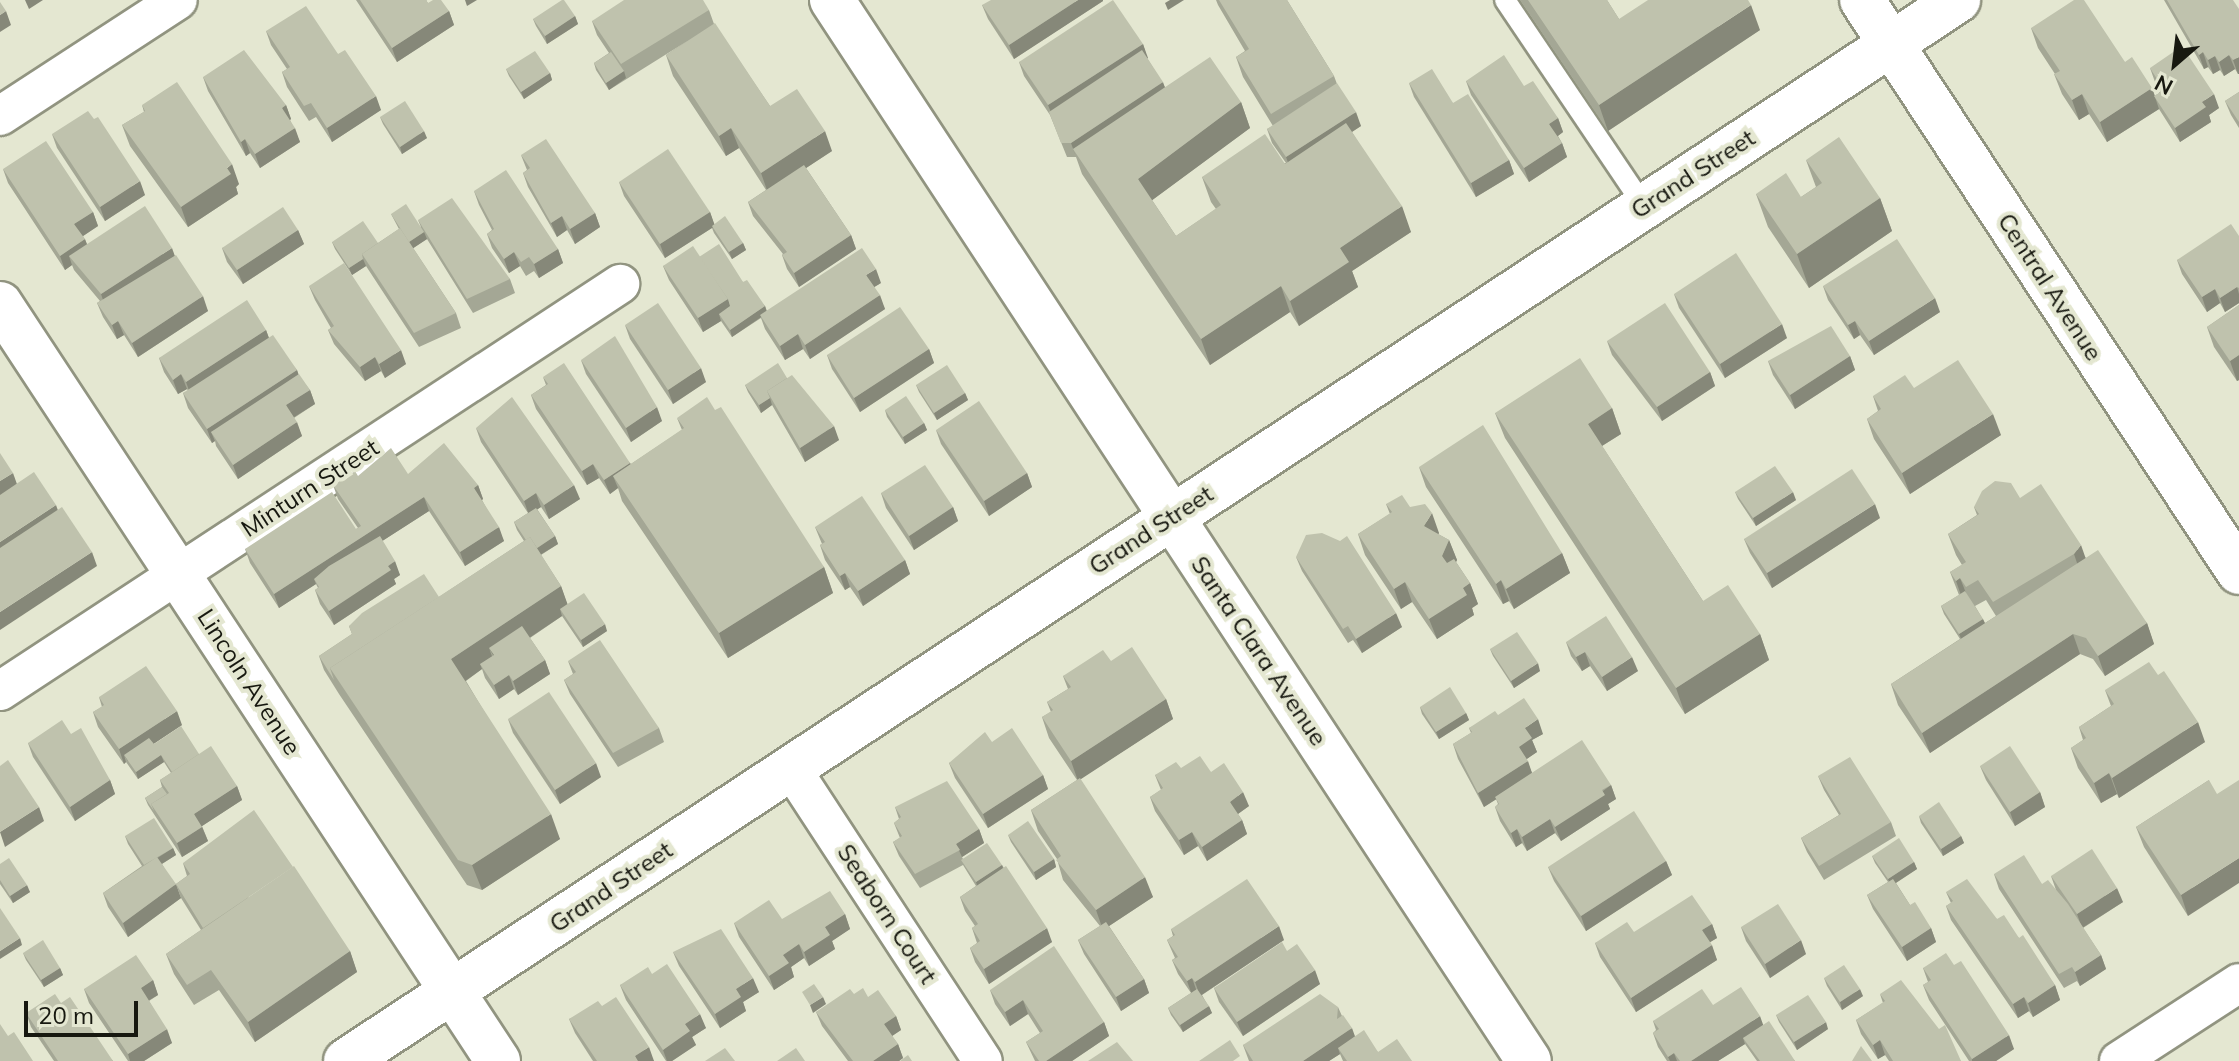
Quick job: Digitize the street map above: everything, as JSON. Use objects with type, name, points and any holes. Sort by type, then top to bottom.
[{"type":"street","points":[[0,116],[178,0]]},
{"type":"street","name":"Santa Clara Avenue","points":[[832,0],[1529,1061]]},
{"type":"street","name":"Central Avenue","points":[[1862,0],[2239,572]]},
{"type":"street","name":"Grand Street","points":[[346,1061],[1958,0]]},
{"type":"street","name":"Minturn Street","points":[[0,691],[620,284]]},
{"type":"street","name":"Lincoln Avenue","points":[[0,304],[498,1061]]},
{"type":"street","name":"Seaborn Court","points":[[791,768],[983,1061]]},
{"type":"street","points":[[2119,1061],[2239,983]]},
{"type":"lane","points":[[1505,0],[1644,206]]},
{"type":"building","points":[[360,0],[426,0],[428,3],[441,0],[449,11],[392,48]]},
{"type":"building","points":[[562,0],[575,16],[545,36],[533,19]]},
{"type":"building","points":[[624,0],[703,0],[709,10],[621,64],[592,21]]},
{"type":"building","points":[[991,0],[1078,0],[1009,45],[982,5]]},
{"type":"building","points":[[1113,0],[1143,44],[1048,105],[1019,62]]},
{"type":"building","points":[[1219,0],[1287,0],[1334,76],[1271,114],[1236,57],[1249,49]]},
{"type":"building","points":[[1528,0],[1607,0],[1619,19],[1648,0],[1748,0],[1751,5],[1599,105]]},
{"type":"building","points":[[2074,0],[2084,0],[2125,62],[2132,57],[2152,88],[2100,122],[2082,94],[2072,100],[2054,74],[2060,71],[2031,28]]},
{"type":"building","points":[[2167,0],[2233,0],[2239,9],[2239,57],[2233,60],[2229,55],[2219,62],[2215,56],[2208,60],[2203,52],[2199,55]]},
{"type":"building","points":[[306,6],[338,54],[345,50],[376,96],[327,128],[311,103],[304,106],[282,72],[290,67],[266,31]]},
{"type":"building","points":[[715,23],[770,106],[797,89],[825,131],[761,173],[731,128],[719,136],[666,55]]},
{"type":"building","points":[[2182,46],[2214,94],[2202,102],[2206,107],[2175,128],[2154,96],[2164,90],[2150,68]]},
{"type":"building","points":[[244,50],[286,105],[282,108],[295,128],[255,154],[245,139],[241,142],[203,77]]},
{"type":"building","points":[[1142,50],[1163,82],[1071,143],[1061,143],[1049,112]]},
{"type":"building","points":[[535,51],[550,73],[521,92],[506,69]]},
{"type":"building","points":[[611,52],[624,71],[606,83],[594,63]]},
{"type":"building","points":[[1504,55],[1524,86],[1533,81],[1558,118],[1549,124],[1562,143],[1524,168],[1466,81]]},
{"type":"building","points":[[1210,57],[1241,102],[1138,179],[1176,236],[1221,205],[1202,177],[1265,134],[1285,164],[1346,123],[1402,206],[1340,248],[1349,262],[1290,301],[1281,286],[1201,339],[1073,149]]},
{"type":"building","points":[[1432,69],[1453,103],[1468,94],[1509,160],[1471,183],[1409,83]]},
{"type":"building","points":[[177,82],[232,164],[227,168],[231,174],[181,207],[122,125],[145,111],[142,105]]},
{"type":"building","points":[[1337,83],[1356,112],[1286,157],[1267,129]]},
{"type":"building","points":[[2239,92],[2239,122],[2225,101]]},
{"type":"building","points":[[405,101],[424,131],[400,147],[380,117]]},
{"type":"building","points":[[88,111],[94,119],[98,117],[140,181],[100,207],[52,134]]},
{"type":"building","points":[[1839,137],[1880,198],[1797,254],[1756,194],[1786,173],[1801,197],[1822,183],[1806,160]]},
{"type":"building","points":[[546,139],[595,213],[570,229],[562,216],[551,223],[523,173],[530,168],[521,155]]},
{"type":"building","points":[[46,141],[93,212],[74,224],[85,239],[60,256],[3,169]]},
{"type":"building","points":[[668,149],[710,212],[660,244],[619,182]]},
{"type":"building","points":[[804,165],[851,235],[794,273],[782,255],[787,252],[748,202]]},
{"type":"building","points":[[506,170],[558,249],[534,264],[529,257],[521,262],[514,252],[504,259],[487,234],[494,229],[474,191]]},
{"type":"building","points":[[452,198],[510,279],[467,299],[418,220]]},
{"type":"building","points":[[406,204],[424,232],[409,242],[391,214]]},
{"type":"building","points":[[145,206],[172,248],[101,294],[69,256]]},
{"type":"building","points":[[283,207],[298,230],[237,270],[222,248]]},
{"type":"building","points":[[725,216],[743,243],[729,252],[712,226]]},
{"type":"building","points":[[363,221],[378,243],[349,268],[332,242]]},
{"type":"building","points":[[2231,224],[2239,236],[2239,288],[2220,298],[2215,289],[2202,297],[2177,260]]},
{"type":"building","points":[[400,228],[456,313],[414,333],[362,254]]},
{"type":"building","points":[[1897,239],[1935,298],[1869,341],[1855,321],[1848,325],[1823,286]]},
{"type":"building","points":[[719,244],[743,282],[747,280],[765,306],[730,330],[719,314],[730,306],[728,299],[699,257]]},
{"type":"building","points":[[693,246],[728,299],[698,318],[663,266]]},
{"type":"building","points":[[862,248],[876,269],[866,275],[880,295],[805,345],[798,334],[780,346],[760,315]]},
{"type":"building","points":[[1736,253],[1782,324],[1720,364],[1674,294]]},
{"type":"building","points":[[176,255],[203,296],[132,343],[118,321],[112,325],[97,303]]},
{"type":"building","points":[[344,263],[401,350],[379,364],[375,357],[360,367],[328,330],[334,326],[309,286]]},
{"type":"building","points":[[247,300],[266,330],[186,382],[181,374],[173,380],[159,358]]},
{"type":"building","points":[[658,303],[701,368],[668,390],[625,325]]},
{"type":"building","points":[[1665,303],[1710,372],[1657,407],[1607,341]]},
{"type":"building","points":[[2239,305],[2239,355],[2230,361],[2207,327]]},
{"type":"building","points":[[900,307],[929,349],[854,398],[827,355]]},
{"type":"building","points":[[1831,326],[1850,356],[1790,395],[1768,361]]},
{"type":"building","points":[[273,335],[297,370],[207,429],[183,393]]},
{"type":"building","points":[[615,336],[657,407],[626,428],[581,360]]},
{"type":"building","points":[[1580,358],[1612,408],[1588,424],[1703,601],[1728,585],[1760,634],[1676,688],[1495,413]]},
{"type":"building","points":[[1958,360],[1993,414],[1902,473],[1867,419],[1881,409],[1873,396],[1905,375],[1914,388]]},
{"type":"building","points":[[564,363],[630,463],[604,480],[593,464],[582,471],[531,395],[548,384],[543,377]]},
{"type":"building","points":[[778,363],[787,378],[767,391],[770,398],[759,405],[745,385]]},
{"type":"building","points":[[947,365],[965,393],[934,413],[916,385]]},
{"type":"building","points":[[299,374],[310,390],[286,405],[297,422],[233,465],[211,432]]},
{"type":"building","points":[[792,375],[834,426],[800,448],[767,391]]},
{"type":"building","points":[[906,396],[924,423],[903,437],[885,410]]},
{"type":"building","points":[[512,397],[574,485],[544,505],[536,493],[524,501],[476,428]]},
{"type":"building","points":[[707,397],[715,410],[721,407],[824,567],[719,633],[613,476],[684,428],[677,418]]},
{"type":"building","points":[[979,401],[1027,473],[984,501],[936,430]]},
{"type":"building","points":[[1483,425],[1562,553],[1506,589],[1501,580],[1496,584],[1419,467]]},
{"type":"building","points":[[444,443],[478,485],[474,488],[499,527],[460,552],[424,497],[274,594],[245,549],[332,492],[356,529],[361,526],[333,485],[355,471],[358,476],[391,448],[408,474]]},
{"type":"building","points":[[0,453],[13,473],[0,481]]},
{"type":"building","points":[[925,465],[953,507],[909,536],[881,493]]},
{"type":"building","points":[[1775,466],[1793,492],[1753,518],[1735,492]]},
{"type":"building","points":[[1852,469],[1875,504],[1767,573],[1744,539]]},
{"type":"building","points":[[34,472],[56,505],[0,542],[0,495]]},
{"type":"building","points":[[1995,481],[2011,483],[2020,498],[2041,484],[2081,545],[2074,554],[1993,602],[1978,580],[1966,587],[1960,578],[1956,581],[1950,572],[1966,562],[1948,534],[1979,514],[1974,507],[1982,491]]},
{"type":"building","points":[[1402,495],[1410,507],[1425,504],[1432,513],[1424,526],[1449,540],[1442,556],[1447,563],[1454,559],[1470,583],[1463,588],[1467,595],[1429,619],[1405,582],[1394,589],[1358,534],[1392,512],[1386,504]]},
{"type":"building","points":[[862,496],[905,560],[858,591],[845,573],[840,576],[820,545],[825,542],[815,527]]},
{"type":"building","points":[[62,507],[92,552],[0,612],[0,548]]},
{"type":"building","points":[[536,508],[555,536],[537,548],[530,537],[526,540],[514,522]]},
{"type":"building","points":[[1322,533],[1340,541],[1347,536],[1396,613],[1356,639],[1348,626],[1343,629],[1296,557],[1306,535]]},
{"type":"building","points":[[380,536],[395,561],[388,566],[391,570],[329,611],[315,590],[319,587],[314,579],[329,566]]},
{"type":"building","points":[[530,537],[561,586],[451,659],[551,814],[472,865],[458,860],[330,668]]},
{"type":"building","points":[[2098,550],[2147,623],[2098,656],[2086,638],[2073,634],[1922,733],[1891,684]]},
{"type":"building","points":[[424,574],[439,597],[330,668],[334,680],[319,656],[352,634],[349,626],[362,613]]},
{"type":"building","points":[[1965,591],[1983,619],[1959,634],[1941,606]]},
{"type":"building","points":[[584,593],[605,624],[581,640],[560,609]]},
{"type":"building","points":[[1606,616],[1632,657],[1602,677],[1585,652],[1576,657],[1566,642]]},
{"type":"building","points":[[522,626],[545,660],[513,681],[509,675],[494,685],[480,664],[494,655],[489,648]]},
{"type":"building","points":[[1517,632],[1538,663],[1511,681],[1490,649]]},
{"type":"building","points":[[600,640],[659,728],[613,753],[564,680],[576,672],[568,661]]},
{"type":"building","points":[[1132,647],[1166,699],[1071,761],[1042,717],[1053,710],[1047,702],[1071,687],[1063,676],[1103,650],[1111,661]]},
{"type":"building","points":[[2149,662],[2158,675],[2164,671],[2198,722],[2112,778],[2109,773],[2094,783],[2071,748],[2086,738],[2079,727],[2114,704],[2105,690]]},
{"type":"building","points":[[146,666],[177,711],[119,749],[93,712],[104,705],[99,697]]},
{"type":"building","points":[[1450,687],[1466,713],[1436,732],[1420,707]]},
{"type":"building","points":[[549,692],[596,763],[555,790],[508,719]]},
{"type":"building","points":[[1524,698],[1538,719],[1525,728],[1532,738],[1519,747],[1528,761],[1478,793],[1453,744],[1472,732],[1469,728],[1495,711],[1498,715]]},
{"type":"building","points":[[62,720],[71,734],[81,728],[110,780],[70,807],[28,743]]},
{"type":"building","points":[[181,726],[199,754],[172,772],[161,755],[136,772],[124,755],[149,738],[154,744]]},
{"type":"building","points":[[1012,728],[1043,775],[983,814],[949,763],[985,732],[992,742]]},
{"type":"building","points":[[1582,740],[1611,785],[1602,790],[1605,795],[1555,827],[1550,819],[1522,837],[1517,829],[1511,833],[1495,807],[1499,804],[1495,797]]},
{"type":"building","points":[[211,746],[237,786],[194,814],[202,827],[177,843],[151,804],[169,793],[160,780]]},
{"type":"building","points":[[2010,746],[2040,792],[2010,812],[1980,766]]},
{"type":"building","points":[[1200,756],[1211,772],[1224,763],[1243,792],[1230,802],[1242,820],[1202,847],[1192,832],[1179,840],[1150,797],[1163,788],[1155,775],[1176,762],[1181,768]]},
{"type":"building","points":[[1850,757],[1891,822],[1819,866],[1801,838],[1841,814],[1818,776]]},
{"type":"building","points":[[8,760],[39,807],[0,832],[0,766]]},
{"type":"building","points":[[1080,778],[1145,877],[1096,910],[1056,860],[1061,856],[1031,810]]},
{"type":"building","points":[[2209,780],[2217,794],[2239,780],[2239,858],[2181,895],[2136,827]]},
{"type":"building","points":[[947,781],[979,829],[956,844],[960,850],[915,874],[893,842],[902,836],[894,823],[901,817],[895,807]]},
{"type":"building","points":[[162,787],[167,794],[151,804],[154,811],[145,798]]},
{"type":"building","points":[[1939,802],[1961,836],[1941,849],[1919,816]]},
{"type":"building","points":[[254,810],[293,867],[203,928],[176,884],[190,874],[183,863]]},
{"type":"building","points":[[1634,811],[1666,861],[1581,916],[1548,867]]},
{"type":"building","points":[[154,818],[173,848],[144,865],[125,836]]},
{"type":"building","points":[[1028,821],[1054,859],[1034,872],[1008,835]]},
{"type":"building","points":[[1899,838],[1914,862],[1888,879],[1872,856]]},
{"type":"building","points":[[987,843],[1002,865],[976,882],[961,860]]},
{"type":"building","points":[[2092,849],[2117,888],[2077,914],[2051,876]]},
{"type":"building","points":[[2024,855],[2042,884],[2048,880],[2068,904],[2101,955],[2075,972],[2072,967],[2059,974],[1994,874]]},
{"type":"building","points":[[157,857],[176,884],[123,923],[103,893]]},
{"type":"building","points":[[9,858],[27,885],[10,896],[0,880],[0,864]]},
{"type":"building","points":[[294,866],[350,951],[248,1022],[211,970],[187,985],[166,954]]},
{"type":"building","points":[[1006,866],[1047,928],[984,969],[970,948],[980,941],[972,928],[978,924],[960,897]]},
{"type":"building","points":[[1247,879],[1279,926],[1195,982],[1192,978],[1187,981],[1172,960],[1178,957],[1167,940],[1175,935],[1171,929]]},
{"type":"building","points":[[1893,879],[1910,905],[1915,902],[1931,928],[1902,947],[1867,895]]},
{"type":"building","points":[[1967,879],[1997,919],[2004,915],[2019,938],[2023,935],[2055,985],[2028,1003],[2024,997],[2013,1004],[1946,906],[1953,901],[1946,892]]},
{"type":"building","points":[[830,891],[845,914],[825,927],[830,935],[804,952],[799,944],[783,955],[789,963],[769,976],[734,923],[769,900],[782,919]]},
{"type":"building","points":[[1692,895],[1712,924],[1702,930],[1712,945],[1631,998],[1595,943],[1627,922],[1634,932]]},
{"type":"building","points":[[1778,904],[1801,940],[1765,964],[1741,927]]},
{"type":"building","points":[[0,908],[20,938],[0,951]]},
{"type":"building","points":[[1106,922],[1144,979],[1116,997],[1078,940]]},
{"type":"building","points":[[721,929],[753,978],[736,989],[741,997],[715,1014],[673,952]]},
{"type":"building","points":[[43,940],[60,968],[41,980],[23,953]]},
{"type":"building","points":[[1282,942],[1287,951],[1297,944],[1315,970],[1237,1022],[1214,988]]},
{"type":"building","points":[[1054,946],[1104,1022],[1046,1061],[1039,1061],[1026,1042],[1043,1031],[1023,1000],[1005,1012],[990,990]]},
{"type":"building","points":[[1946,953],[1954,965],[1961,961],[2009,1035],[1972,1059],[1923,985],[1931,980],[1923,968]]},
{"type":"building","points":[[136,955],[153,980],[141,988],[167,1029],[128,1054],[84,989]]},
{"type":"building","points":[[667,964],[700,1014],[685,1024],[690,1031],[663,1050],[620,985],[648,967],[652,974]]},
{"type":"building","points":[[1844,965],[1860,989],[1840,1002],[1824,978]]},
{"type":"building","points":[[1901,980],[1939,1029],[1945,1025],[1961,1061],[1893,1061],[1880,1040],[1873,1045],[1856,1020],[1885,1001],[1880,994]]},
{"type":"building","points":[[814,984],[823,997],[810,1005],[802,992]]},
{"type":"building","points":[[1741,987],[1760,1016],[1691,1061],[1680,1061],[1674,1053],[1668,1057],[1653,1033],[1659,1029],[1653,1021],[1702,989],[1713,1005]]},
{"type":"building","points":[[863,988],[868,997],[878,990],[896,1016],[884,1024],[898,1044],[873,1061],[853,1061],[816,1012],[850,989],[854,994]]},
{"type":"building","points":[[1197,989],[1209,1006],[1180,1025],[1168,1008]]},
{"type":"building","points":[[55,994],[61,1003],[70,997],[113,1061],[58,1061],[26,1013]]},
{"type":"building","points":[[1320,994],[1338,1007],[1337,1019],[1343,1015],[1352,1028],[1303,1061],[1253,1061],[1243,1045]]},
{"type":"building","points":[[1808,995],[1826,1022],[1794,1042],[1776,1015]]},
{"type":"building","points":[[616,997],[649,1047],[635,1056],[638,1061],[597,1061],[569,1019],[598,1001],[602,1006]]},
{"type":"building","points":[[1769,1021],[1795,1061],[1760,1061],[1743,1038]]},
{"type":"building","points":[[0,1024],[8,1036],[14,1032],[33,1061],[0,1061]]},
{"type":"building","points":[[1364,1030],[1378,1052],[1397,1039],[1412,1061],[1347,1061],[1338,1048]]},
{"type":"building","points":[[1230,1040],[1240,1056],[1233,1061],[1199,1061]]},
{"type":"building","points":[[1117,1042],[1133,1061],[1088,1061]]},
{"type":"building","points":[[1861,1046],[1872,1061],[1852,1061]]},
{"type":"building","points":[[725,1048],[735,1061],[705,1061]]},
{"type":"building","points":[[796,1048],[805,1061],[777,1061]]}]
